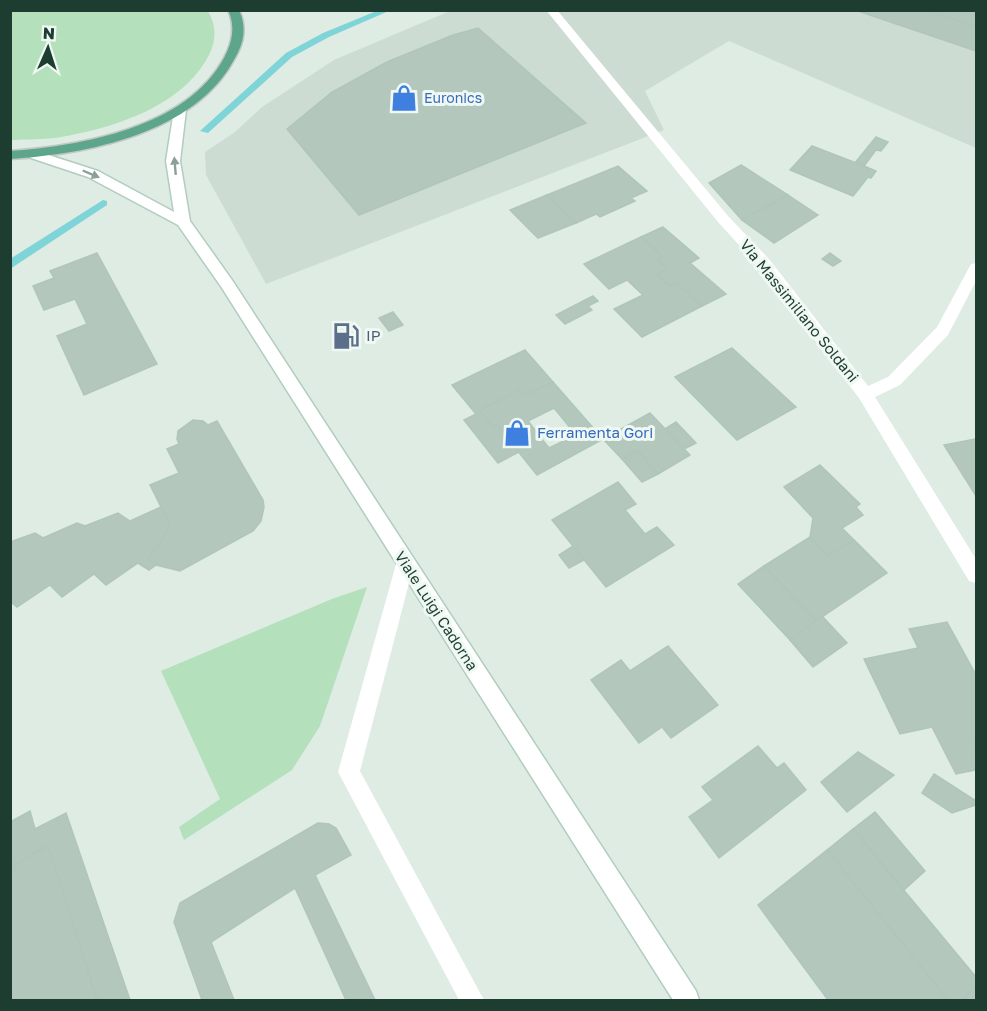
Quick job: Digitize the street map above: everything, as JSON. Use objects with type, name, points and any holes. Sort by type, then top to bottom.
[{"type":"main road","points":[[10,156],[36,155],[89,146],[138,130],[180,110],[211,86],[231,60],[239,36],[235,12]]},
{"type":"street","name":"Via Massimiliano Soldani","points":[[551,10],[723,219],[764,263],[866,394],[976,575]]},
{"type":"street","name":"Viale Luigi Cadorna","points":[[180,110],[173,161],[183,222],[227,284],[687,1000]]},
{"type":"street","name":"Viale Luigi Cadorna","points":[[36,155],[93,174],[183,222]]},
{"type":"street","points":[[866,394],[894,381],[943,331],[976,268]]},
{"type":"street","points":[[405,564],[349,772],[472,1000]]},
{"type":"shaded area","points":[[450,11],[976,11],[976,148],[729,41],[645,91],[664,130],[266,284],[206,175],[205,152],[235,132],[262,107],[334,60]]},
{"type":"green space","points":[[11,10],[208,11],[214,30],[213,43],[209,56],[193,78],[161,104],[122,121],[81,133],[49,139],[11,140]]},
{"type":"green space","points":[[367,587],[320,726],[292,770],[184,840],[179,827],[220,799],[161,671],[332,599]]},
{"type":"building","points":[[855,10],[927,10],[976,27],[976,51]]},
{"type":"building","points":[[927,10],[976,11],[976,27]]},
{"type":"building","points":[[478,28],[586,123],[359,215],[287,129],[332,92],[387,62],[453,35]]},
{"type":"building","points":[[876,137],[888,142],[881,151],[876,150],[864,166],[855,163]]},
{"type":"building","points":[[812,146],[876,171],[871,178],[868,177],[853,196],[790,170]]},
{"type":"building","points":[[741,165],[788,195],[742,220],[709,183]]},
{"type":"building","points":[[618,166],[647,191],[631,198],[635,201],[600,217],[596,214],[576,223],[547,195]]},
{"type":"building","points":[[547,195],[576,223],[538,238],[510,210]]},
{"type":"building","points":[[788,195],[818,215],[774,243],[742,220]]},
{"type":"building","points":[[663,227],[699,258],[690,263],[726,294],[702,306],[676,283],[669,286],[656,274],[667,269],[658,260],[664,258],[641,237]]},
{"type":"building","points":[[641,237],[664,258],[658,260],[667,269],[656,274],[669,286],[676,283],[702,306],[642,337],[614,309],[643,295],[627,280],[609,289],[584,264]]},
{"type":"building","points":[[97,253],[157,364],[84,395],[57,336],[87,324],[75,299],[44,310],[33,286],[54,278],[50,271]]},
{"type":"building","points":[[830,253],[841,261],[833,266],[822,259]]},
{"type":"building","points":[[593,296],[598,301],[588,306],[592,310],[565,324],[556,315]]},
{"type":"building","points":[[393,312],[403,325],[389,331],[379,318]]},
{"type":"building","points":[[732,348],[796,407],[737,440],[675,377]]},
{"type":"building","points":[[525,350],[553,382],[524,396],[519,390],[479,410],[493,427],[497,425],[519,452],[498,463],[464,420],[476,414],[452,385]]},
{"type":"building","points":[[553,382],[603,439],[537,475],[497,425],[493,427],[479,410],[519,390],[524,396]],"holes":[[[554,408],[576,435],[549,448],[528,421]]]},
{"type":"building","points":[[650,413],[690,455],[658,474],[638,451],[622,459],[603,439]]},
{"type":"building","points":[[193,420],[203,421],[208,425],[217,421],[263,500],[264,507],[261,521],[253,531],[180,571],[156,565],[148,559],[170,525],[150,485],[179,473],[167,449],[179,444],[178,431]]},
{"type":"building","points":[[676,422],[696,443],[684,449],[665,429]]},
{"type":"building","points":[[976,439],[976,496],[944,445]]},
{"type":"building","points":[[638,451],[658,474],[642,482],[622,459]]},
{"type":"building","points":[[820,465],[860,504],[856,507],[863,515],[842,528],[854,540],[828,556],[810,537],[813,518],[784,487]]},
{"type":"building","points":[[618,482],[636,504],[625,510],[645,534],[657,527],[674,545],[606,587],[552,520]]},
{"type":"building","points":[[161,507],[170,525],[148,559],[156,565],[149,570],[138,563],[106,585],[94,574],[62,597],[50,585],[17,607],[10,601],[10,542],[35,533],[43,538],[77,523],[85,526],[118,513],[130,521]]},
{"type":"building","points":[[810,537],[828,556],[854,540],[887,573],[816,621],[764,566]]},
{"type":"building","points":[[573,546],[584,560],[569,568],[559,555]]},
{"type":"building","points":[[764,566],[816,621],[790,640],[738,584]]},
{"type":"building","points":[[822,616],[847,643],[813,667],[790,640]]},
{"type":"building","points":[[947,622],[976,675],[976,770],[956,774],[932,727],[900,734],[864,659],[918,648],[909,629]]},
{"type":"building","points":[[668,646],[718,705],[671,738],[662,727],[639,743],[591,680],[621,660],[630,671]]},
{"type":"building","points":[[758,746],[777,768],[784,763],[806,790],[719,858],[689,817],[713,800],[702,787]]},
{"type":"building","points":[[858,752],[894,775],[847,812],[821,782]]},
{"type":"building","points":[[934,774],[976,801],[976,805],[952,813],[922,793]]},
{"type":"building","points":[[30,811],[35,829],[66,813],[130,1000],[97,1000],[48,846],[10,867],[10,822]]},
{"type":"building","points":[[875,812],[925,871],[904,890],[853,829]]},
{"type":"building","points":[[318,823],[329,824],[336,828],[351,855],[315,875],[375,1000],[346,1000],[295,888],[211,942],[234,1000],[202,1000],[174,922],[180,903]]},
{"type":"building","points":[[853,829],[976,977],[976,986],[962,1000],[948,1000],[827,850]]},
{"type":"building","points":[[48,846],[97,1000],[10,1000],[10,867]]},
{"type":"building","points":[[827,850],[948,1000],[828,1000],[758,905]]},
{"type":"building","points":[[976,986],[976,1000],[962,1000]]},
{"type":"waterway","points":[[205,131],[289,55],[326,35],[387,10]]},
{"type":"waterway","points":[[10,265],[103,203]]},
{"type":"place","name":"Euronics","points":[[404,98]]},
{"type":"place","name":"IP","points":[[346,336]]},
{"type":"place","name":"Ferramenta Gori","points":[[517,433]]}]
